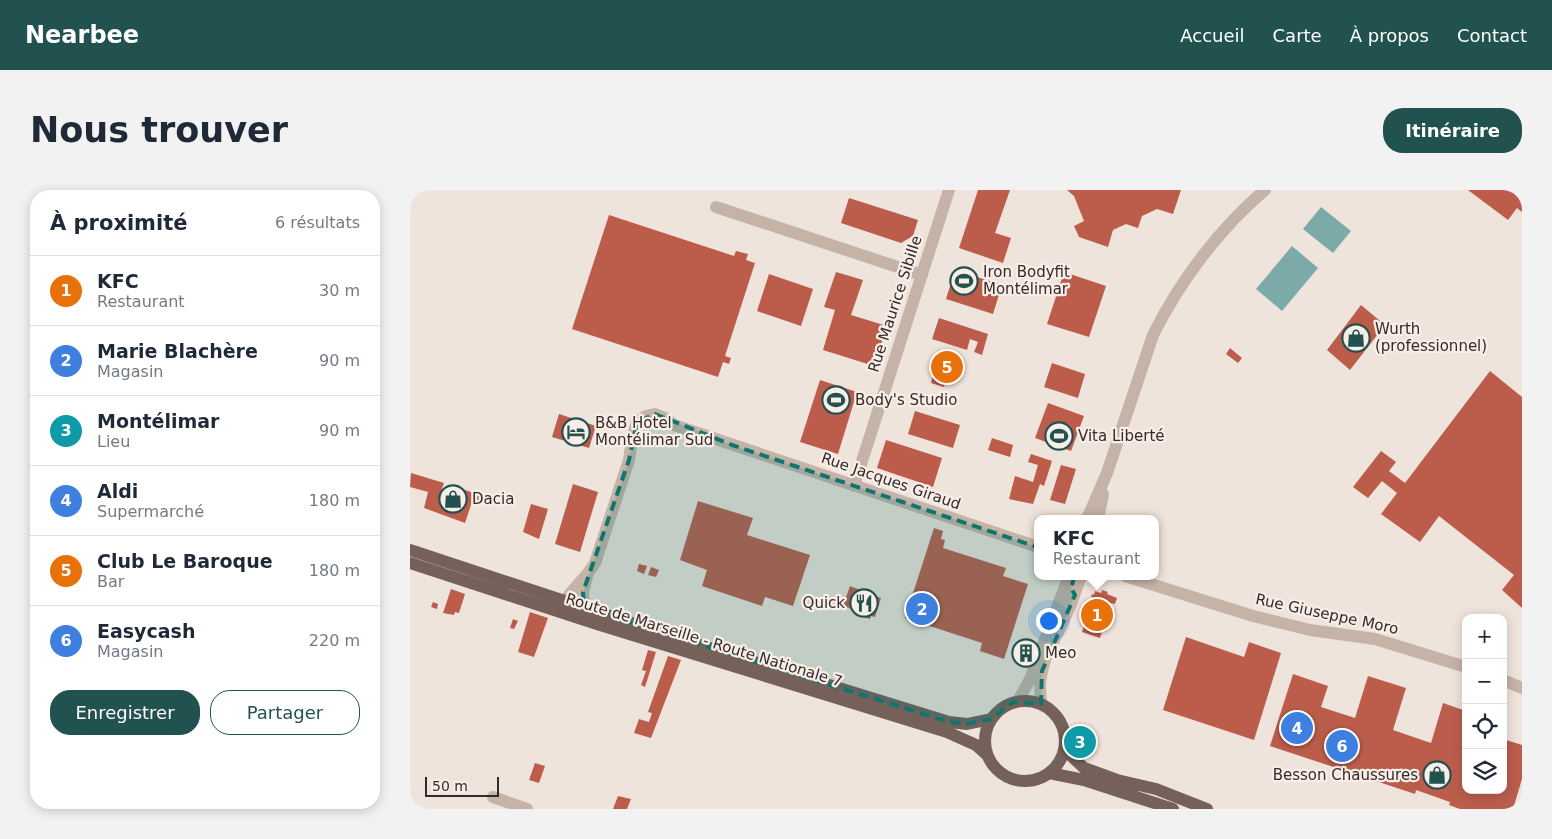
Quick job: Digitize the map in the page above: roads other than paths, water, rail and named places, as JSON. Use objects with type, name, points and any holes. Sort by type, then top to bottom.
[{"type":"main road","name":"Route de Marseille - Route Nationale 7","points":[[410,550],[701,646],[949,722],[967,724],[990,719]]},
{"type":"main road","name":"Route de Marseille - Route Nationale 7","points":[[410,563],[597,624],[947,732],[976,745],[986,754]]},
{"type":"main road","points":[[1018,701],[1034,701],[1042,704],[1060,721],[1065,735],[1064,749],[1056,766],[1042,778],[1026,782],[1009,779],[996,769],[986,754],[984,742],[990,719],[1002,707],[1018,701]]},
{"type":"main road","points":[[1064,749],[1084,768],[1117,780],[1156,789],[1206,809]]},
{"type":"main road","points":[[1050,773],[1084,780],[1173,809]]},
{"type":"street","name":"Rue Maurice Sibille","points":[[854,486],[949,190]]},
{"type":"street","points":[[1092,515],[1153,335],[1184,282],[1242,210],[1253,190]]},
{"type":"street","points":[[1242,210],[1265,190]]},
{"type":"street","points":[[716,207],[922,275]]},
{"type":"street","name":"Rue Jacques Giraud","points":[[587,576],[595,563],[629,460],[637,422],[646,416],[655,414],[674,424],[732,445],[1034,546]]},
{"type":"street","points":[[565,602],[574,588],[587,576]]},
{"type":"street","points":[[584,608],[583,592],[587,576]]},
{"type":"street","points":[[1018,701],[1030,679],[1067,580]]},
{"type":"street","points":[[1074,580],[1071,588],[1075,595]]},
{"type":"street","points":[[1042,704],[1040,683],[1046,657],[1075,595],[1080,580]]},
{"type":"street","name":"Rue Giuseppe Moro","points":[[1138,580],[1253,616],[1310,630],[1375,639],[1462,665]]},
{"type":"street","points":[[1507,682],[1522,688]]},
{"type":"street","points":[[493,797],[527,809]]},
{"type":"water","points":[[1321,207],[1351,231],[1333,253],[1303,229]]},
{"type":"water","points":[[1292,246],[1318,268],[1282,311],[1256,289]]},
{"type":"place","name":"Iron Bodyfit Montélimar","points":[[964,281]]},
{"type":"place","name":"Wurth (professionnel)","points":[[1356,338]]},
{"type":"place","name":"Club Le Baroque","points":[[947,367]]},
{"type":"place","name":"Body's Studio","points":[[836,400]]},
{"type":"place","name":"B&B Hotel Montélimar Sud","points":[[576,432]]},
{"type":"place","name":"Vita Liberté","points":[[1059,436]]},
{"type":"place","name":"Dacia","points":[[453,499]]},
{"type":"place","name":"Quick","points":[[864,603]]},
{"type":"place","name":"Marie Blachère","points":[[922,609]]},
{"type":"place","name":"KFC","points":[[1097,615]]},
{"type":"place","name":"Meo","points":[[1026,653]]},
{"type":"place","name":"Aldi","points":[[1297,728]]},
{"type":"place","name":"Montélimar","points":[[1080,742]]},
{"type":"place","name":"Easycash","points":[[1342,746]]},
{"type":"place","name":"Besson Chaussures","points":[[1437,775]]}]
